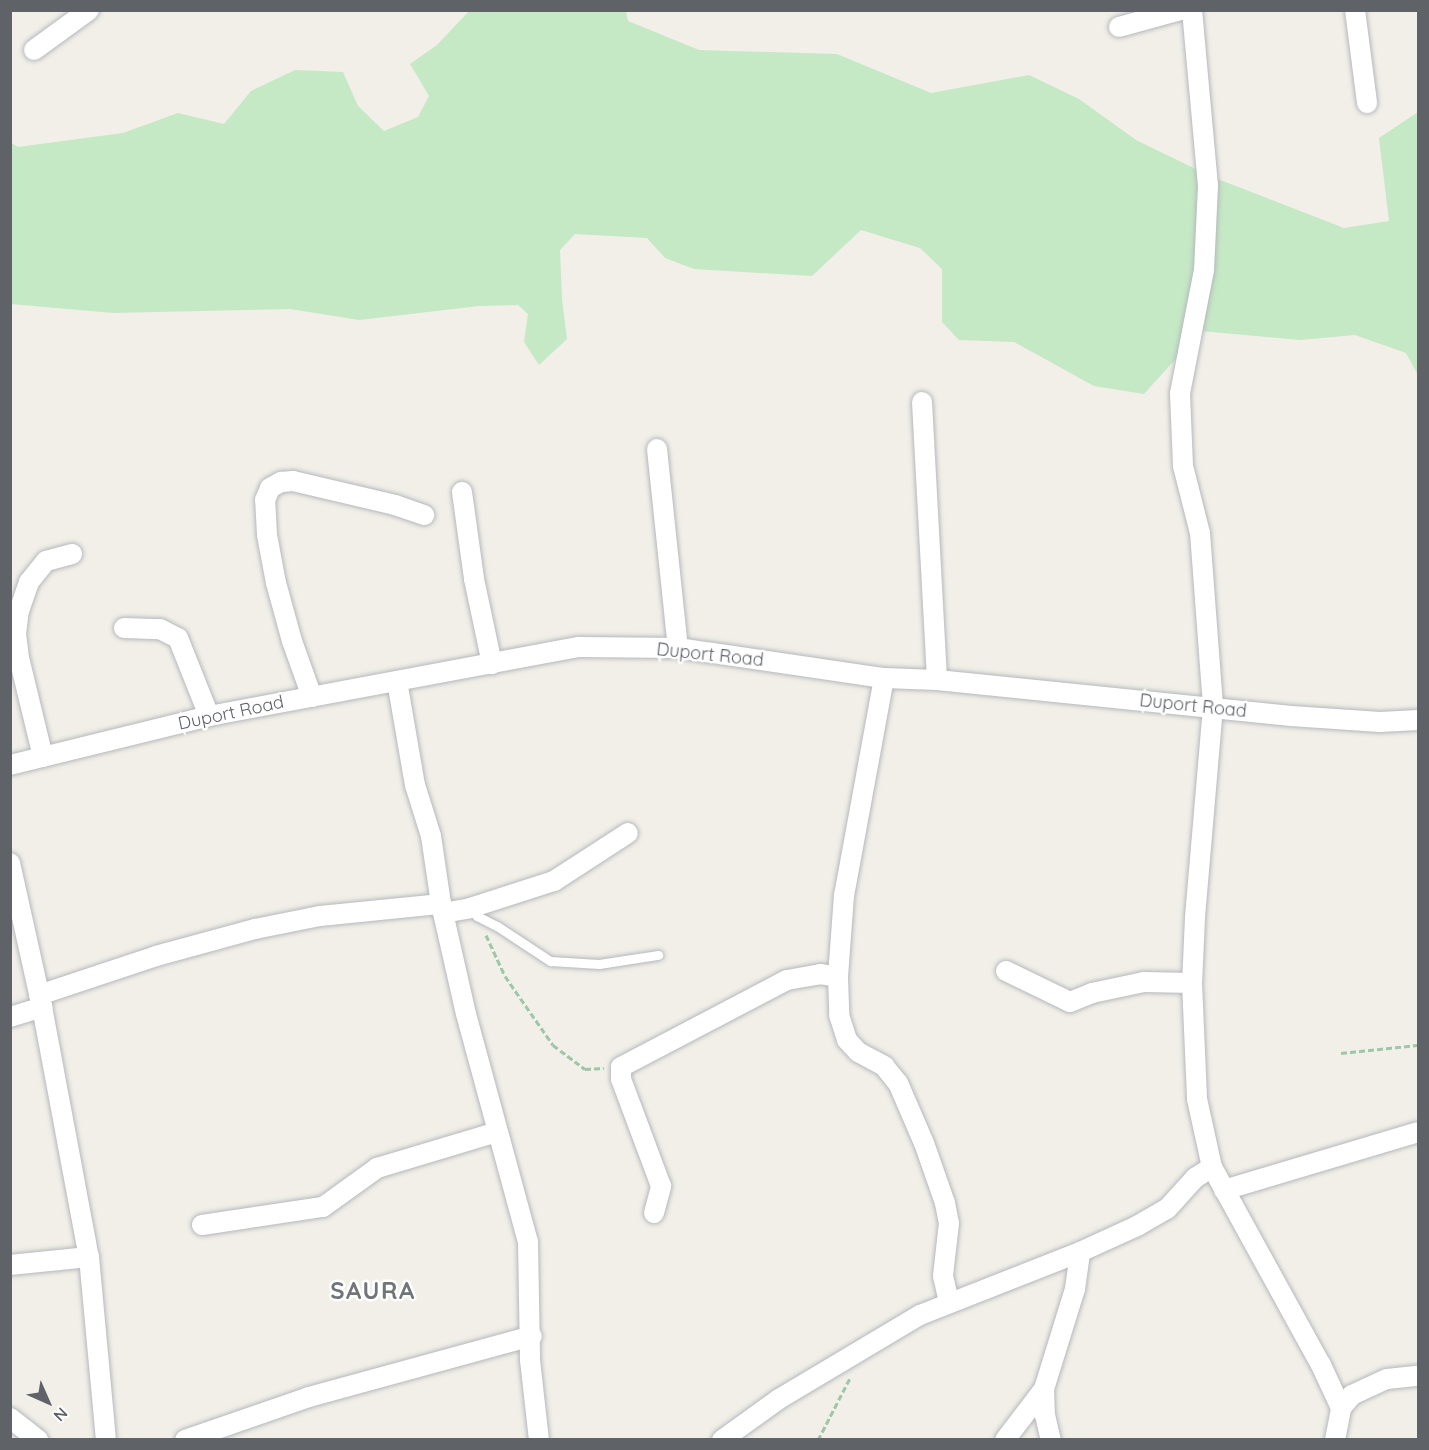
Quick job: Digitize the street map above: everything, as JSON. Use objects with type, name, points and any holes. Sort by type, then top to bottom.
[{"type":"street","points":[[34,50],[89,10]]},
{"type":"street","points":[[1119,27],[1181,10]]},
{"type":"street","points":[[1192,10],[1208,186],[1204,270],[1180,394],[1183,466],[1200,533],[1212,665],[1213,707],[1200,833],[1192,983],[1197,1099],[1212,1167],[1321,1365],[1341,1408]]},
{"type":"street","points":[[1355,10],[1367,103]]},
{"type":"street","points":[[922,402],[938,680]]},
{"type":"street","points":[[657,449],[678,648]]},
{"type":"street","points":[[312,696],[292,641],[276,583],[267,535],[265,500],[270,488],[281,482],[293,481],[395,505],[424,515]]},
{"type":"street","points":[[462,492],[474,579],[492,664]]},
{"type":"street","points":[[43,757],[19,658],[16,634],[19,611],[29,582],[46,561],[72,554]]},
{"type":"street","points":[[124,628],[160,629],[178,638],[209,716]]},
{"type":"street","name":"Duport Road","points":[[10,765],[209,716],[579,647],[678,648],[884,678],[938,680],[1369,722],[1419,720]]},
{"type":"street","points":[[884,678],[844,894],[838,977],[839,1015],[847,1040],[858,1052],[884,1066],[898,1083],[924,1143],[942,1193],[949,1222],[943,1276],[950,1302]]},
{"type":"street","points":[[397,681],[415,785],[431,836],[442,909],[497,1132],[528,1242],[532,1336],[530,1360],[539,1440]]},
{"type":"street","points":[[10,1017],[40,1001],[156,956],[255,929],[320,916],[442,909],[473,912],[554,881],[628,833]]},
{"type":"street","points":[[10,863],[40,1001],[89,1257],[106,1440]]},
{"type":"street","points":[[1006,971],[1070,1002],[1092,993],[1144,982],[1192,983]]},
{"type":"street","points":[[654,1213],[661,1186],[621,1078],[621,1067],[787,980],[820,974],[838,977]]},
{"type":"street","points":[[202,1225],[323,1207],[377,1168],[497,1132]]},
{"type":"street","points":[[1224,1190],[1419,1132]]},
{"type":"street","points":[[722,1440],[778,1399],[920,1315],[1080,1252],[1167,1209],[1195,1178],[1212,1167]]},
{"type":"street","points":[[1051,1440],[1045,1415],[1044,1389],[1075,1288],[1080,1252]]},
{"type":"street","points":[[10,1265],[89,1257]]},
{"type":"street","points":[[185,1440],[309,1397],[532,1336]]},
{"type":"street","points":[[1335,1440],[1341,1408],[1352,1395],[1387,1379],[1419,1376]]},
{"type":"street","points":[[1005,1440],[1044,1389]]},
{"type":"street","points":[[10,1418],[38,1440]]},
{"type":"lane","points":[[473,912],[550,961],[599,964],[658,955]]},
{"type":"path","points":[[473,912],[506,976],[553,1046],[585,1069],[621,1067]]},
{"type":"path","points":[[1341,1053],[1419,1045]]},
{"type":"path","points":[[818,1440],[866,1348]]},
{"type":"green space","points":[[470,10],[626,11],[628,21],[699,50],[837,54],[931,93],[1029,75],[1079,99],[1136,140],[1210,176],[1344,228],[1389,221],[1379,138],[1418,112],[1418,375],[1406,353],[1355,335],[1300,340],[1201,331],[1144,394],[1094,386],[1014,342],[959,340],[942,322],[942,269],[920,248],[861,230],[812,276],[694,269],[665,258],[647,238],[575,234],[560,250],[562,299],[567,339],[539,365],[524,342],[528,314],[518,305],[479,306],[359,320],[290,309],[113,313],[11,304],[10,142],[18,147],[123,133],[178,113],[224,124],[251,91],[295,70],[343,72],[358,106],[384,131],[418,117],[429,96],[410,64],[437,45]]},
{"type":"district","name":"SAURA","points":[[373,1291]]}]
